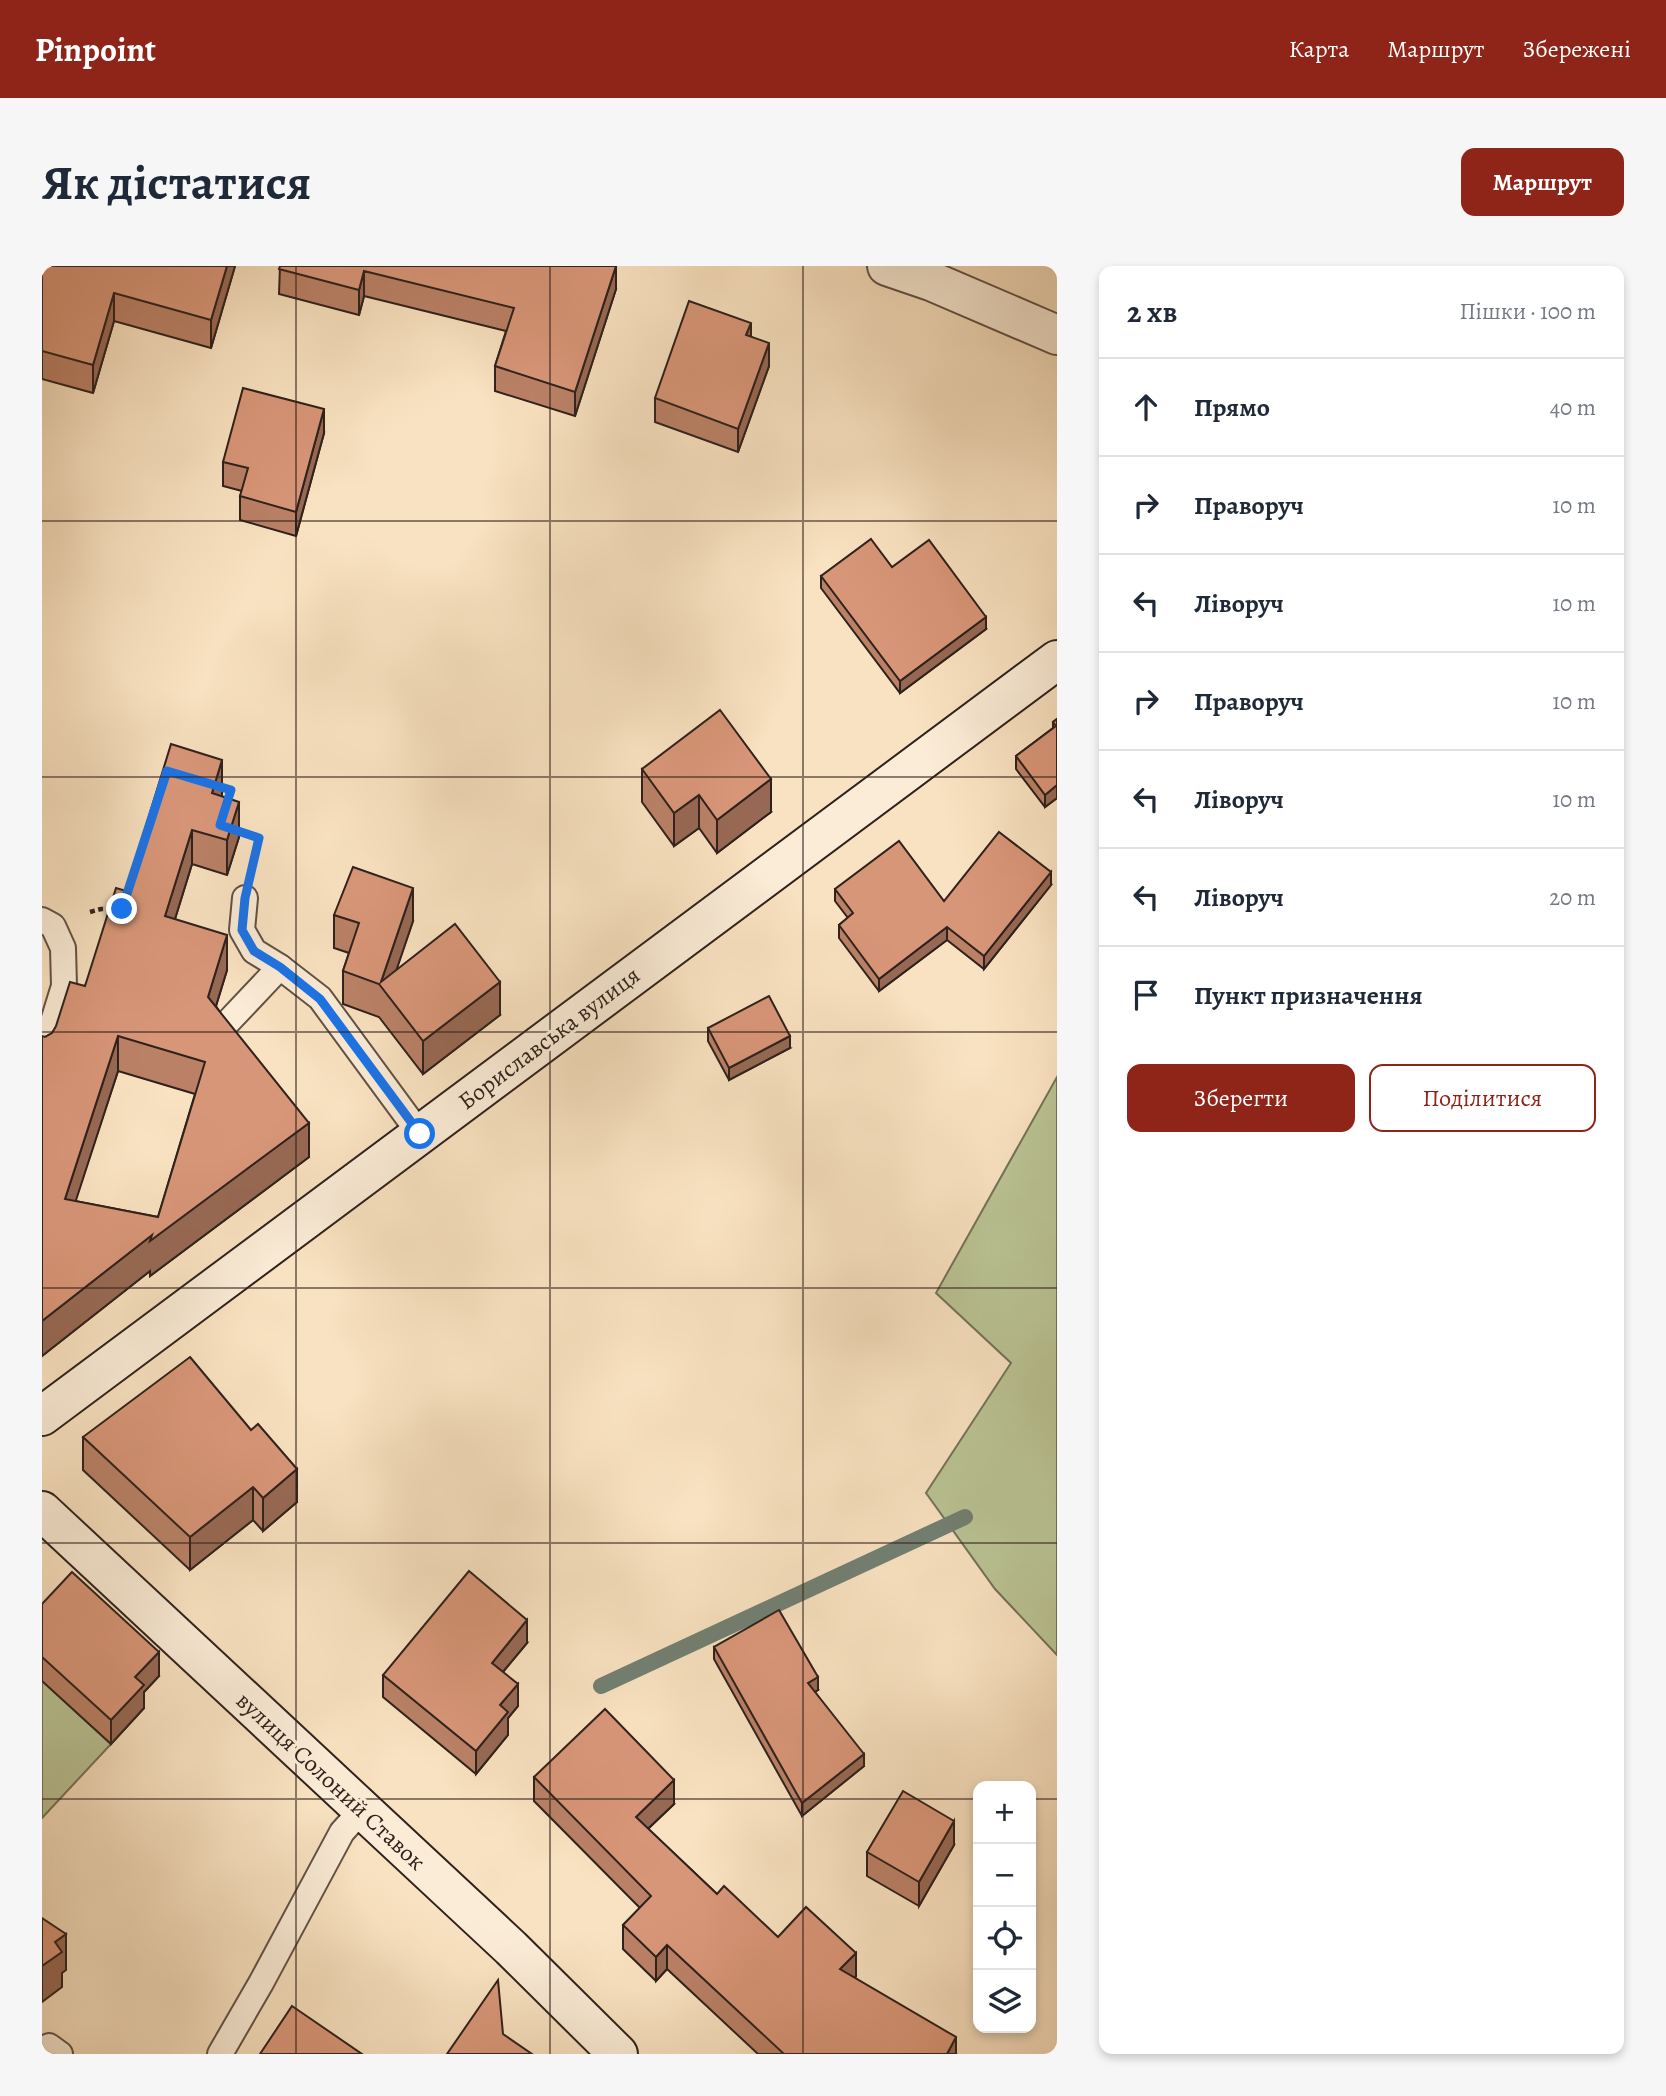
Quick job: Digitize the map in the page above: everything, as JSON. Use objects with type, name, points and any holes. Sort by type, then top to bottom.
[{"type":"street","points":[[887,266],[933,274],[1057,335]]},
{"type":"street","name":"Бориславська вулиця","points":[[42,1416],[1057,660]]},
{"type":"street","name":"вулиця Солоний Ставок","points":[[42,1511],[512,1948],[618,2054]]},
{"type":"lane","points":[[245,898],[242,930],[254,951],[280,967],[320,999],[420,1134]]},
{"type":"lane","points":[[42,1056],[64,986],[63,948],[47,923]]},
{"type":"lane","points":[[229,1021],[280,967]]},
{"type":"lane","points":[[220,2054],[342,1832],[362,1810]]},
{"type":"path","points":[[206,782],[231,790],[224,813]]},
{"type":"path","points":[[233,829],[259,838],[245,898]]},
{"type":"path","points":[[47,923],[101,909],[122,909]]},
{"type":"green space","points":[[1057,1077],[1057,1655],[995,1589],[926,1493],[1011,1363],[936,1293]]},
{"type":"green space","points":[[42,1681],[111,1744],[42,1818]]},
{"type":"building","points":[[42,266],[227,266],[211,320],[114,293],[93,365],[42,351]]},
{"type":"building","points":[[280,266],[616,266],[575,392],[495,366],[514,308],[364,271],[359,290],[279,269]]},
{"type":"building","points":[[689,301],[751,323],[746,335],[769,343],[738,429],[655,398]]},
{"type":"building","points":[[243,388],[324,409],[296,512],[240,496],[248,468],[223,462]]},
{"type":"building","points":[[871,539],[892,567],[929,540],[986,617],[900,681],[821,576]]},
{"type":"building","points":[[720,710],[771,779],[717,820],[699,795],[674,813],[642,769]]},
{"type":"building","points":[[1057,719],[1057,785],[1045,795],[1016,756],[1056,726],[1053,722]]},
{"type":"building","points":[[171,744],[222,760],[212,793],[239,802],[227,840],[192,830],[165,916],[227,935],[208,997],[309,1123],[150,1241],[152,1235],[42,1321],[42,1036],[52,1033],[56,1026],[70,982],[85,986],[116,888],[126,891]],"holes":[[[118,1036],[205,1062],[158,1217],[65,1199]]]},
{"type":"building","points":[[999,832],[1051,872],[984,956],[947,927],[879,979],[839,925],[853,913],[835,889],[899,841],[944,901]]},
{"type":"building","points":[[353,867],[413,888],[381,982],[455,924],[500,982],[423,1041],[379,984],[343,971],[359,923],[334,915]]},
{"type":"building","points":[[769,996],[790,1036],[729,1068],[708,1028]]},
{"type":"building","points":[[190,1357],[251,1430],[258,1424],[297,1469],[263,1498],[253,1487],[190,1537],[83,1437]]},
{"type":"building","points":[[469,1571],[527,1620],[492,1663],[518,1684],[500,1705],[508,1712],[476,1751],[383,1675]]},
{"type":"building","points":[[72,1572],[159,1652],[135,1677],[144,1685],[111,1720],[42,1657],[42,1604]]},
{"type":"building","points":[[779,1610],[818,1677],[808,1683],[864,1754],[802,1803],[714,1647]]},
{"type":"building","points":[[605,1709],[674,1780],[636,1817],[717,1894],[724,1886],[778,1937],[806,1907],[856,1953],[840,1969],[956,2037],[947,2054],[784,2054],[667,1945],[656,1957],[623,1925],[651,1896],[534,1777]]},
{"type":"building","points":[[903,1791],[954,1821],[919,1882],[867,1852]]},
{"type":"building","points":[[42,1918],[66,1934],[55,1942],[62,1952],[42,1966]]},
{"type":"building","points":[[498,1980],[503,2034],[532,2054],[447,2054]]},
{"type":"building","points":[[292,2006],[362,2054],[260,2054]]},
{"type":"waterway","points":[[601,1686],[965,1517]]},
{"type":"route","points":[[122,909],[167,771],[231,790],[220,825],[259,838],[245,898],[242,930],[254,951],[280,967],[320,999],[420,1134]]}]
